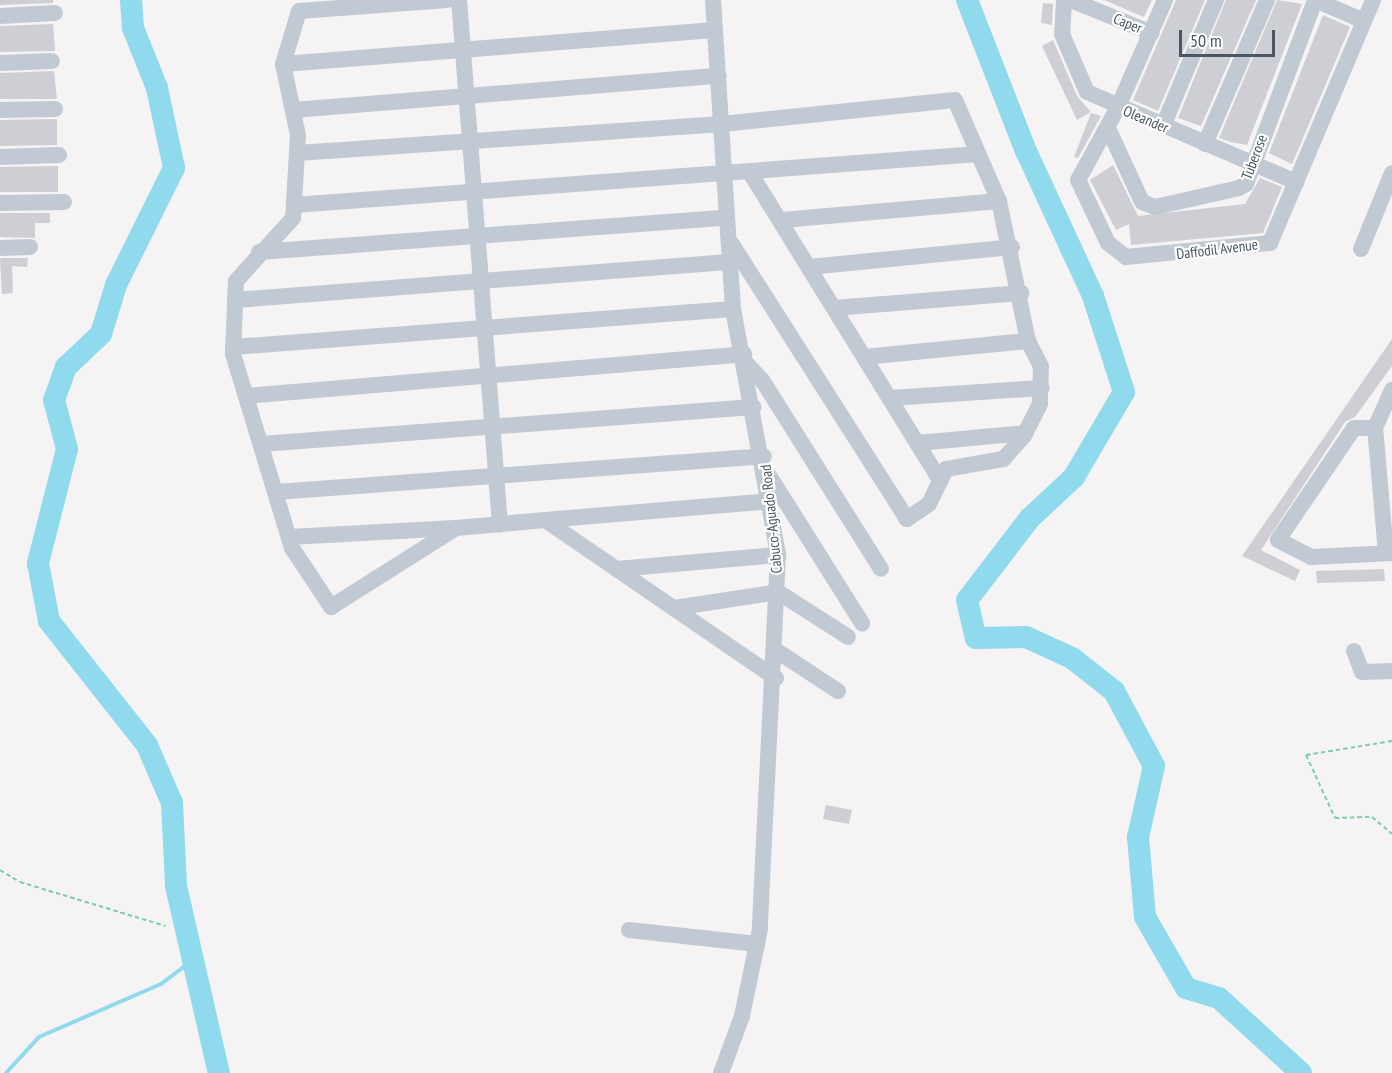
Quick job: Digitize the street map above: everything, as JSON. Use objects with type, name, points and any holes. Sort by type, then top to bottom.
[{"type":"street","points":[[447,0],[302,6],[283,64],[293,110],[297,153],[293,218],[259,252],[236,281],[233,347],[289,537],[331,607],[456,528]]},
{"type":"street","points":[[459,0],[485,379],[500,524]]},
{"type":"street","name":"Cabuco-Aguado Road","points":[[713,0],[726,173],[725,218],[731,243],[733,309],[745,358],[765,464],[778,555],[776,678],[757,944],[742,1016],[721,1073]]},
{"type":"street","name":"Oleander","points":[[1064,0],[1062,34],[1087,92],[1296,182]]},
{"type":"street","name":"Caper","points":[[1071,0],[1152,33]]},
{"type":"street","points":[[1108,128],[1165,0]]},
{"type":"street","points":[[1163,126],[1216,0]]},
{"type":"street","points":[[1205,144],[1266,0]]},
{"type":"street","points":[[1315,0],[1364,21]]},
{"type":"street","name":"Tuberose","points":[[1108,128],[1142,202],[1155,207],[1239,188],[1315,0]]},
{"type":"street","name":"Daffodil Avenue","points":[[1108,128],[1078,180],[1108,243],[1126,257],[1270,243],[1373,0]]},
{"type":"street","points":[[0,16],[55,13]]},
{"type":"street","points":[[283,64],[715,30]]},
{"type":"street","points":[[0,63],[52,61]]},
{"type":"street","points":[[293,110],[718,76]]},
{"type":"street","points":[[297,153],[722,124],[955,100],[999,201],[1012,247],[1028,341],[1041,366],[1042,388],[1026,433],[1003,459],[953,466],[940,480],[929,504],[907,519],[731,243]]},
{"type":"street","points":[[0,110],[55,109]]},
{"type":"street","points":[[294,205],[978,154]]},
{"type":"street","points":[[0,157],[59,155]]},
{"type":"street","points":[[749,171],[782,220],[940,480]]},
{"type":"street","points":[[1361,249],[1386,207],[1392,173]]},
{"type":"street","points":[[782,220],[999,201]]},
{"type":"street","points":[[0,202],[64,202]]},
{"type":"street","points":[[259,252],[725,218]]},
{"type":"street","points":[[0,248],[30,247]]},
{"type":"street","points":[[809,267],[1012,247]]},
{"type":"street","points":[[235,300],[478,284],[731,262]]},
{"type":"street","points":[[834,308],[1021,293]]},
{"type":"street","points":[[233,347],[482,331],[733,309]]},
{"type":"street","points":[[864,357],[1028,341]]},
{"type":"street","points":[[246,396],[745,358],[762,380],[881,569]]},
{"type":"street","points":[[890,398],[1042,388]]},
{"type":"street","points":[[1374,428],[1354,428],[1278,540],[1312,557],[1389,553],[1374,428],[1392,390]]},
{"type":"street","points":[[261,444],[490,429],[754,407]]},
{"type":"street","points":[[917,443],[1026,433]]},
{"type":"street","points":[[276,492],[495,476],[765,464],[862,623]]},
{"type":"street","points":[[289,537],[456,528],[770,501]]},
{"type":"street","points":[[545,520],[776,678]]},
{"type":"street","points":[[617,569],[778,555]]},
{"type":"street","points":[[674,608],[778,592],[848,637]]},
{"type":"street","points":[[777,651],[838,691]]},
{"type":"street","points":[[1354,651],[1362,672],[1392,671]]},
{"type":"street","points":[[629,930],[757,944]]},
{"type":"path","points":[[1392,741],[1306,755],[1335,818],[1372,817],[1392,834]]},
{"type":"path","points":[[0,870],[20,882],[166,926]]},
{"type":"building","points":[[0,0],[53,0],[53,3],[0,5]]},
{"type":"building","points":[[1104,0],[1152,0],[1144,17]]},
{"type":"building","points":[[1176,0],[1205,0],[1158,111],[1133,100]]},
{"type":"building","points":[[1226,0],[1256,0],[1201,126],[1178,118]]},
{"type":"building","points":[[1277,0],[1302,4],[1247,145],[1219,138]]},
{"type":"building","points":[[1043,3],[1053,4],[1052,25],[1041,23]]},
{"type":"building","points":[[1323,15],[1350,27],[1292,164],[1269,153]]},
{"type":"building","points":[[53,24],[55,51],[0,52],[0,26]]},
{"type":"building","points":[[1053,40],[1077,96],[1091,112],[1077,120],[1042,46]]},
{"type":"building","points":[[54,71],[57,99],[0,99],[0,73]]},
{"type":"building","points":[[1091,113],[1101,116],[1078,158],[1074,157]]},
{"type":"building","points":[[57,119],[57,145],[0,146],[0,120]]},
{"type":"building","points":[[1113,165],[1138,216],[1245,204],[1260,178],[1282,187],[1263,233],[1131,245],[1129,224],[1116,230],[1090,180]]},
{"type":"building","points":[[58,166],[58,192],[0,192],[0,167]]},
{"type":"building","points":[[0,213],[50,213],[50,223],[35,223],[35,238],[0,237]]},
{"type":"building","points":[[0,258],[28,258],[27,267],[12,266],[13,293],[2,294]]},
{"type":"building","points":[[1392,339],[1392,366],[1355,417],[1345,422],[1261,550],[1300,570],[1295,581],[1242,556]]},
{"type":"building","points":[[1384,569],[1385,581],[1317,583],[1316,571]]},
{"type":"building","points":[[826,805],[852,810],[849,824],[823,819]]},
{"type":"waterway","points":[[131,0],[133,28],[157,88],[174,168],[116,285],[101,334],[66,367],[54,400],[67,449],[38,563],[49,621],[147,745],[172,803],[176,886],[219,1073]]},
{"type":"waterway","points":[[967,0],[1026,151],[1093,296],[1124,392],[1074,477],[1030,518],[967,600],[976,638],[1026,637],[1072,658],[1114,691],[1154,766],[1138,837],[1145,917],[1186,988],[1219,998],[1301,1073]]},
{"type":"waterway","points":[[6,1073],[39,1037],[161,984],[192,961]]}]
